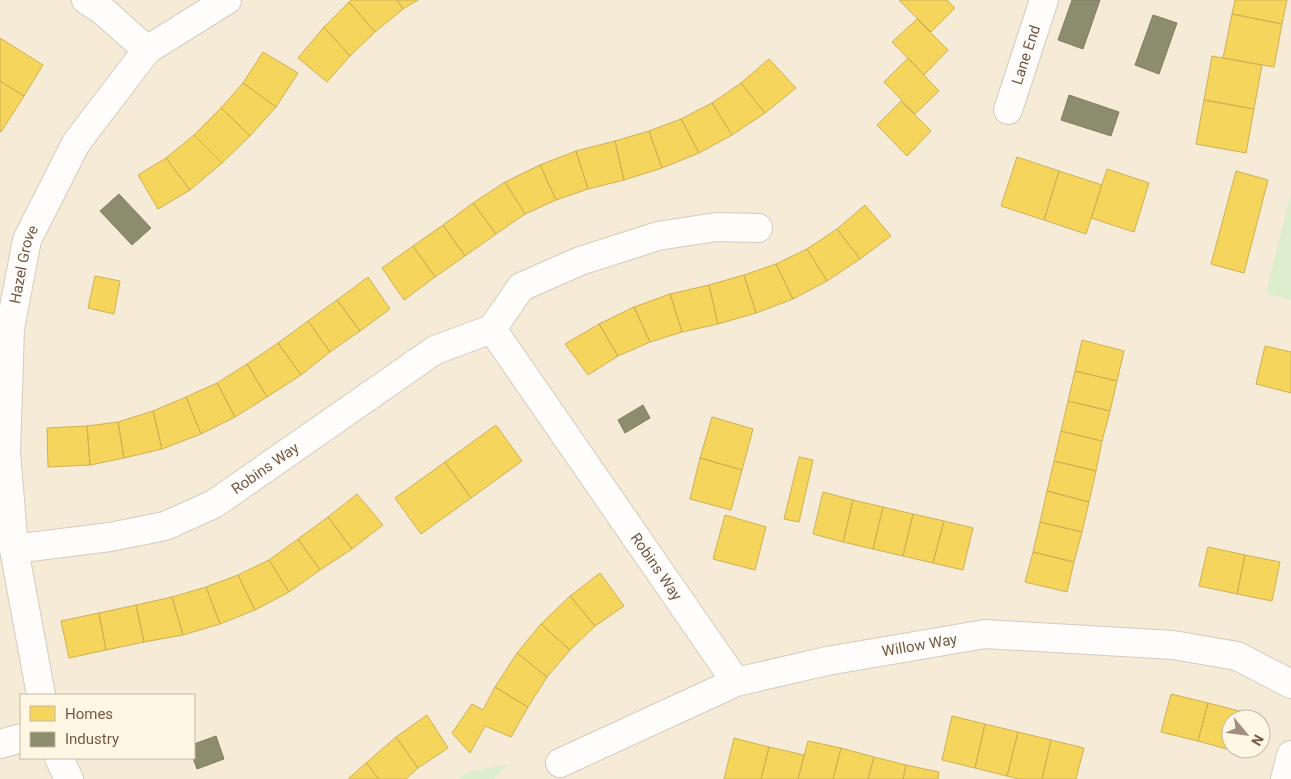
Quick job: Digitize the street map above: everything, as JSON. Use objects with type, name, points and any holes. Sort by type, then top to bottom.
[{"type":"street","points":[[86,0],[102,10],[147,50]]},
{"type":"street","name":"Hazel Grove","points":[[41,694],[14,549],[6,452],[5,327],[28,240],[76,143],[147,50],[227,0]]},
{"type":"street","name":"Lane End","points":[[1008,110],[1044,0]]},
{"type":"street","points":[[492,329],[521,287],[580,261],[658,236],[716,227],[758,228]]},
{"type":"street","name":"Robins Way","points":[[14,549],[110,537],[165,526],[214,504],[435,350],[492,329],[736,682]]},
{"type":"street","name":"Willow Way","points":[[560,763],[736,682],[827,661],[985,634],[1173,645],[1237,656],[1291,684]]},
{"type":"street","points":[[0,744],[20,738]]},
{"type":"street","points":[[1285,779],[1291,755]]},
{"type":"street","points":[[59,759],[69,779]]},
{"type":"shaded area","points":[[0,0],[1291,0],[1291,779],[0,779]]},
{"type":"green space","points":[[1291,193],[1291,300],[1266,293]]},
{"type":"green space","points":[[508,764],[494,779],[458,779],[468,772]]},
{"type":"building: Homes","points":[[351,0],[397,0],[403,9],[375,32],[349,2]]},
{"type":"building: Homes","points":[[397,0],[418,0],[403,9]]},
{"type":"building: Homes","points":[[899,0],[947,0],[955,8],[931,32]]},
{"type":"building: Homes","points":[[1235,0],[1287,0],[1282,24],[1232,14]]},
{"type":"building: Homes","points":[[349,2],[375,32],[350,56],[324,27]]},
{"type":"building: Homes","points":[[1232,14],[1282,24],[1274,67],[1223,58]]},
{"type":"building: Homes","points":[[917,19],[948,50],[924,75],[892,42]]},
{"type":"building: Homes","points":[[324,27],[350,56],[327,82],[298,58]]},
{"type":"building: Homes","points":[[0,38],[43,65],[24,96],[0,81]]},
{"type":"building: Homes","points":[[263,52],[298,73],[276,107],[243,83]]},
{"type":"building: Homes","points":[[1212,56],[1262,65],[1254,109],[1204,100]]},
{"type":"building: Homes","points":[[908,58],[939,91],[915,114],[884,82]]},
{"type":"building: Homes","points":[[769,59],[796,88],[765,113],[741,83]]},
{"type":"building: Homes","points":[[0,81],[24,96],[1,132],[0,131]]},
{"type":"building: Homes","points":[[243,83],[276,107],[250,136],[221,108]]},
{"type":"building: Homes","points":[[741,83],[765,113],[732,135],[712,103]]},
{"type":"building: Homes","points":[[1204,100],[1254,109],[1246,153],[1196,144]]},
{"type":"building: Homes","points":[[901,101],[931,131],[907,156],[877,125]]},
{"type":"building: Homes","points":[[712,103],[732,135],[699,153],[681,119]]},
{"type":"building: Homes","points":[[221,108],[250,136],[222,163],[194,135]]},
{"type":"building: Homes","points":[[681,119],[699,153],[662,168],[649,131]]},
{"type":"building: Homes","points":[[649,131],[662,168],[624,180],[615,141]]},
{"type":"building: Homes","points":[[194,135],[222,163],[190,190],[166,158]]},
{"type":"building: Homes","points":[[615,141],[624,180],[588,189],[576,151]]},
{"type":"building: Homes","points":[[576,151],[588,189],[556,200],[540,165]]},
{"type":"building: Homes","points":[[1017,157],[1059,171],[1044,220],[1001,206]]},
{"type":"building: Homes","points":[[166,158],[190,190],[158,209],[138,175]]},
{"type":"building: Homes","points":[[540,165],[556,200],[525,214],[505,182]]},
{"type":"building: Homes","points":[[1107,169],[1149,183],[1134,232],[1091,218]]},
{"type":"building: Homes","points":[[1059,171],[1102,185],[1086,234],[1044,220]]},
{"type":"building: Homes","points":[[1236,171],[1268,180],[1244,273],[1211,264]]},
{"type":"building: Homes","points":[[505,182],[525,214],[496,234],[473,203]]},
{"type":"building: Homes","points":[[473,203],[496,234],[465,256],[443,225]]},
{"type":"building: Homes","points":[[865,205],[891,236],[860,259],[837,229]]},
{"type":"building: Homes","points":[[443,225],[465,256],[435,277],[413,246]]},
{"type":"building: Homes","points":[[837,229],[860,259],[827,281],[807,249]]},
{"type":"building: Homes","points":[[413,246],[435,277],[404,300],[382,268]]},
{"type":"building: Homes","points":[[807,249],[827,281],[793,299],[776,264]]},
{"type":"building: Homes","points":[[776,264],[793,299],[756,313],[744,275]]},
{"type":"building: Homes","points":[[744,275],[756,313],[718,324],[709,285]]},
{"type":"building: Homes","points":[[95,276],[120,281],[114,314],[88,308]]},
{"type":"building: Homes","points":[[368,277],[390,309],[360,331],[337,300]]},
{"type":"building: Homes","points":[[709,285],[718,324],[682,332],[670,294]]},
{"type":"building: Homes","points":[[670,294],[682,332],[650,342],[634,307]]},
{"type":"building: Homes","points":[[337,300],[360,331],[330,352],[308,321]]},
{"type":"building: Homes","points":[[634,307],[650,342],[618,356],[599,324]]},
{"type":"building: Homes","points":[[308,321],[330,352],[301,375],[278,343]]},
{"type":"building: Homes","points":[[599,324],[618,356],[588,375],[565,344]]},
{"type":"building: Homes","points":[[1082,340],[1124,351],[1117,381],[1075,371]]},
{"type":"building: Homes","points":[[278,343],[301,375],[267,397],[247,364]]},
{"type":"building: Homes","points":[[1265,346],[1291,352],[1291,393],[1256,384]]},
{"type":"building: Homes","points":[[247,364],[267,397],[235,417],[217,383]]},
{"type":"building: Homes","points":[[1075,371],[1117,381],[1110,411],[1068,401]]},
{"type":"building: Homes","points":[[217,383],[235,417],[201,434],[186,397]]},
{"type":"building: Homes","points":[[186,397],[201,434],[162,449],[153,411]]},
{"type":"building: Homes","points":[[1068,401],[1110,411],[1102,441],[1061,431]]},
{"type":"building: Homes","points":[[153,411],[162,449],[124,458],[118,422]]},
{"type":"building: Homes","points":[[712,417],[753,429],[742,470],[700,458]]},
{"type":"building: Homes","points":[[118,422],[124,458],[90,465],[87,426]]},
{"type":"building: Homes","points":[[496,425],[522,461],[471,498],[445,462]]},
{"type":"building: Homes","points":[[87,426],[90,465],[48,467],[47,428]]},
{"type":"building: Homes","points":[[1061,431],[1102,441],[1096,471],[1054,461]]},
{"type":"building: Homes","points":[[799,457],[813,460],[799,522],[784,519]]},
{"type":"building: Homes","points":[[700,458],[742,470],[731,510],[690,499]]},
{"type":"building: Homes","points":[[1054,461],[1096,471],[1089,502],[1047,491]]},
{"type":"building: Homes","points":[[445,462],[471,498],[421,534],[395,498]]},
{"type":"building: Homes","points":[[1047,491],[1089,502],[1082,532],[1040,522]]},
{"type":"building: Homes","points":[[823,492],[853,500],[843,542],[813,534]]},
{"type":"building: Homes","points":[[357,494],[383,525],[352,549],[328,517]]},
{"type":"building: Homes","points":[[853,500],[883,507],[873,549],[843,542]]},
{"type":"building: Homes","points":[[883,507],[913,514],[903,556],[873,549]]},
{"type":"building: Homes","points":[[913,514],[944,521],[933,563],[903,556]]},
{"type":"building: Homes","points":[[725,515],[766,527],[755,570],[713,559]]},
{"type":"building: Homes","points":[[328,517],[352,549],[320,570],[298,539]]},
{"type":"building: Homes","points":[[944,521],[973,528],[963,570],[933,563]]},
{"type":"building: Homes","points":[[1040,522],[1082,532],[1074,562],[1033,552]]},
{"type":"building: Homes","points":[[298,539],[320,570],[289,592],[269,560]]},
{"type":"building: Homes","points":[[1208,547],[1245,555],[1237,594],[1199,586]]},
{"type":"building: Homes","points":[[1033,552],[1074,562],[1067,592],[1025,582]]},
{"type":"building: Homes","points":[[1245,555],[1280,562],[1272,601],[1237,594]]},
{"type":"building: Homes","points":[[269,560],[289,592],[255,610],[238,575]]},
{"type":"building: Homes","points":[[600,573],[624,606],[595,626],[570,596]]},
{"type":"building: Homes","points":[[238,575],[255,610],[220,624],[206,587]]},
{"type":"building: Homes","points":[[206,587],[220,624],[183,635],[172,597]]},
{"type":"building: Homes","points":[[570,596],[595,626],[570,650],[541,624]]},
{"type":"building: Homes","points":[[172,597],[183,635],[144,642],[136,605]]},
{"type":"building: Homes","points":[[136,605],[144,642],[106,650],[99,613]]},
{"type":"building: Homes","points":[[99,613],[106,650],[69,658],[61,621]]},
{"type":"building: Homes","points":[[541,624],[570,650],[547,677],[517,653]]},
{"type":"building: Homes","points":[[517,653],[547,677],[528,707],[495,687]]},
{"type":"building: Homes","points":[[495,687],[528,707],[511,737],[485,726],[470,753],[452,733],[472,704],[483,710]]},
{"type":"building: Homes","points":[[1171,694],[1208,703],[1198,741],[1161,732]]},
{"type":"building: Homes","points":[[1208,703],[1231,709],[1221,709],[1221,747],[1198,741]]},
{"type":"building: Homes","points":[[427,715],[448,748],[418,768],[396,737]]},
{"type":"building: Homes","points":[[952,716],[985,724],[975,768],[942,760]]},
{"type":"building: Homes","points":[[985,724],[1018,732],[1007,776],[975,768]]},
{"type":"building: Homes","points":[[1018,732],[1051,740],[1042,779],[1019,779],[1007,776]]},
{"type":"building: Homes","points":[[396,737],[418,768],[406,779],[379,779],[366,763]]},
{"type":"building: Homes","points":[[734,738],[769,747],[761,779],[724,779]]},
{"type":"building: Homes","points":[[1051,740],[1084,748],[1076,779],[1042,779]]},
{"type":"building: Homes","points":[[808,741],[841,748],[833,779],[798,779]]},
{"type":"building: Homes","points":[[769,747],[804,755],[798,779],[761,779]]},
{"type":"building: Homes","points":[[841,748],[874,757],[868,779],[833,779]]},
{"type":"building: Homes","points":[[874,757],[906,765],[903,779],[868,779]]},
{"type":"building: Homes","points":[[366,763],[379,779],[348,779]]},
{"type":"building: Homes","points":[[906,765],[939,772],[938,779],[903,779]]},
{"type":"building: Industry","points":[[1072,0],[1100,0],[1083,49],[1058,40]]},
{"type":"building: Industry","points":[[1153,15],[1177,23],[1159,74],[1135,65]]},
{"type":"building: Industry","points":[[1069,95],[1119,112],[1111,136],[1061,120]]},
{"type":"building: Industry","points":[[119,194],[151,228],[132,245],[100,211]]},
{"type":"building: Industry","points":[[643,405],[650,418],[625,433],[618,420]]},
{"type":"building: Industry","points":[[216,736],[224,759],[197,769],[193,759],[195,759],[195,744]]}]
